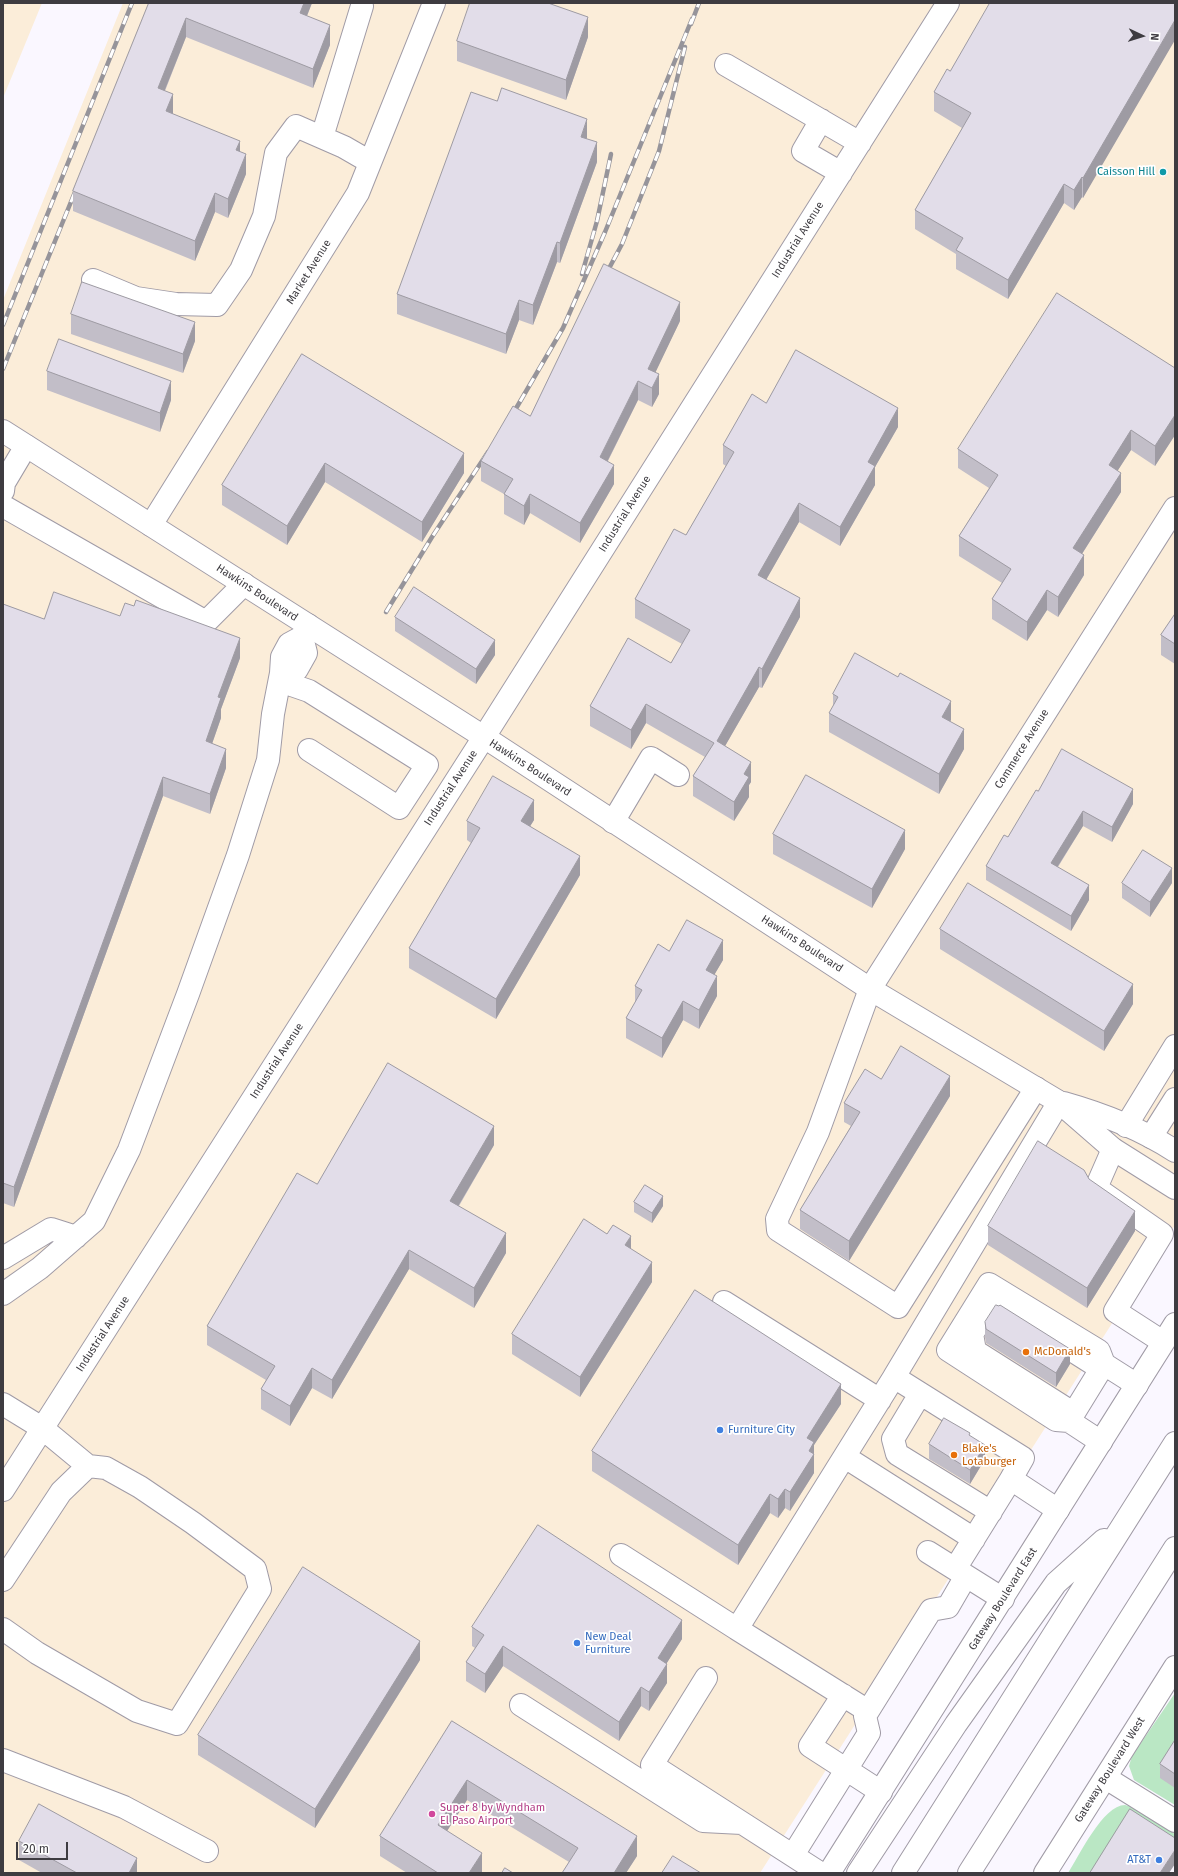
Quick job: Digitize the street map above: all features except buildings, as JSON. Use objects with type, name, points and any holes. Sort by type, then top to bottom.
[{"type":"main road","name":"Market Avenue","points":[[151,525],[358,193],[434,3]]},
{"type":"main road","name":"Industrial Avenue","points":[[7,1476],[42,1428],[484,737],[948,3]]},
{"type":"main road","points":[[322,137],[362,6]]},
{"type":"main road","points":[[726,65],[860,143]]},
{"type":"main road","points":[[821,120],[803,151],[840,173]]},
{"type":"main road","points":[[93,280],[136,298],[176,304],[217,305],[241,270],[264,216],[276,153],[296,126],[322,137],[370,162]]},
{"type":"main road","name":"Hawkins Boulevard","points":[[3,431],[244,584],[305,631],[484,737],[870,989],[1059,1102],[1113,1149],[1173,1190]]},
{"type":"main road","points":[[3,491],[4,483],[26,446]]},
{"type":"main road","points":[[3,506],[206,622],[244,584]]},
{"type":"main road","name":"Commerce Avenue","points":[[1036,1088],[898,1307],[778,1230],[777,1219],[818,1132],[870,989],[1175,508]]},
{"type":"main road","points":[[3,1294],[40,1268],[94,1221],[129,1150],[188,994],[238,855],[268,760],[273,714],[281,677],[282,657],[289,644],[305,631]]},
{"type":"main road","points":[[281,677],[309,691],[427,765],[399,808],[310,750]]},
{"type":"main road","points":[[613,822],[651,758],[678,774]]},
{"type":"main road","points":[[1126,1126],[1175,1046]]},
{"type":"main road","points":[[1152,1137],[1175,1100]]},
{"type":"main road","points":[[737,1629],[880,1400],[1059,1102]]},
{"type":"main road","name":"Hawkins Boulevard","points":[[1059,1102],[1098,1112],[1152,1137],[1175,1151]]},
{"type":"main road","points":[[1113,1149],[1096,1188],[1162,1234],[1115,1311],[1163,1342]]},
{"type":"main road","points":[[3,1258],[51,1229],[76,1237]]},
{"type":"main road","points":[[948,1350],[989,1284],[1098,1351],[1104,1364]]},
{"type":"main road","points":[[724,1302],[880,1400]]},
{"type":"main road","points":[[1070,1421],[1065,1408],[975,1351],[972,1334],[989,1308],[1002,1306],[1092,1363],[1104,1364],[1137,1385]]},
{"type":"main road","name":"Gateway Boulevard East","points":[[829,1873],[1175,1324]]},
{"type":"main road","points":[[920,1333],[1056,1420],[1070,1421],[1101,1442]]},
{"type":"main road","points":[[1070,1421],[1104,1364]]},
{"type":"main road","points":[[794,1855],[869,1733],[864,1716],[931,1610],[948,1607],[974,1539],[1023,1458],[894,1377]]},
{"type":"main road","points":[[920,1394],[893,1439],[897,1454],[991,1512]]},
{"type":"main road","points":[[3,1404],[42,1428],[88,1466],[106,1468],[140,1487],[193,1523],[255,1568],[260,1588],[177,1724],[137,1711],[37,1653],[3,1629]]},
{"type":"main road","points":[[903,1873],[1175,1443]]},
{"type":"main road","points":[[845,1457],[974,1539]]},
{"type":"main road","points":[[3,1580],[61,1492],[88,1466]]},
{"type":"main road","points":[[1011,1479],[1058,1510]]},
{"type":"main road","points":[[858,1873],[956,1724],[1056,1583],[1124,1522]]},
{"type":"main road","points":[[969,1873],[1175,1548]]},
{"type":"main road","points":[[928,1552],[1003,1599]]},
{"type":"main road","points":[[621,1555],[868,1711]]},
{"type":"main road","name":"Gateway Boulevard West","points":[[1045,1873],[1175,1667]]},
{"type":"main road","points":[[706,1678],[652,1765],[820,1873]]},
{"type":"main road","points":[[843,1695],[810,1746],[880,1792]]},
{"type":"main road","points":[[522,1705],[703,1821],[743,1823]]},
{"type":"main road","points":[[3,1760],[124,1807],[207,1851]]},
{"type":"main road","points":[[1106,1778],[1175,1821]]},
{"type":"shaded area","points":[[3,3],[42,3],[3,98]]},
{"type":"shaded area","points":[[123,3],[1175,3],[1175,1225],[760,1873],[3,1873],[3,300]]},
{"type":"green space","points":[[1175,1693],[1175,1805],[1134,1780],[1129,1766],[1132,1756]]},
{"type":"green space","points":[[1125,1805],[1135,1808],[1175,1834],[1175,1842],[1099,1873],[1068,1873],[1100,1822],[1108,1813],[1117,1807]]},
{"type":"railway","points":[[3,325],[132,3]]},
{"type":"railway","points":[[691,24],[699,3]]},
{"type":"railway","points":[[511,417],[563,328],[605,232],[692,19]]},
{"type":"railway","points":[[605,276],[622,244],[659,151],[685,47]]},
{"type":"railway","points":[[582,274],[597,221],[611,154]]},
{"type":"railway","points":[[3,369],[77,187]]},
{"type":"railway","points":[[386,612],[432,537],[488,452]]},
{"type":"place","name":"Caisson Hill","points":[[1163,172]]},
{"type":"place","name":"McDonald's","points":[[1026,1352]]},
{"type":"place","name":"Furniture City","points":[[720,1430]]},
{"type":"place","name":"Blake's Lotaburger","points":[[954,1455]]},
{"type":"place","name":"New Deal Furniture","points":[[577,1643]]},
{"type":"place","name":"Super 8 by Wyndham El Paso Airport","points":[[432,1814]]},
{"type":"place","name":"AT&T","points":[[1159,1860]]}]
